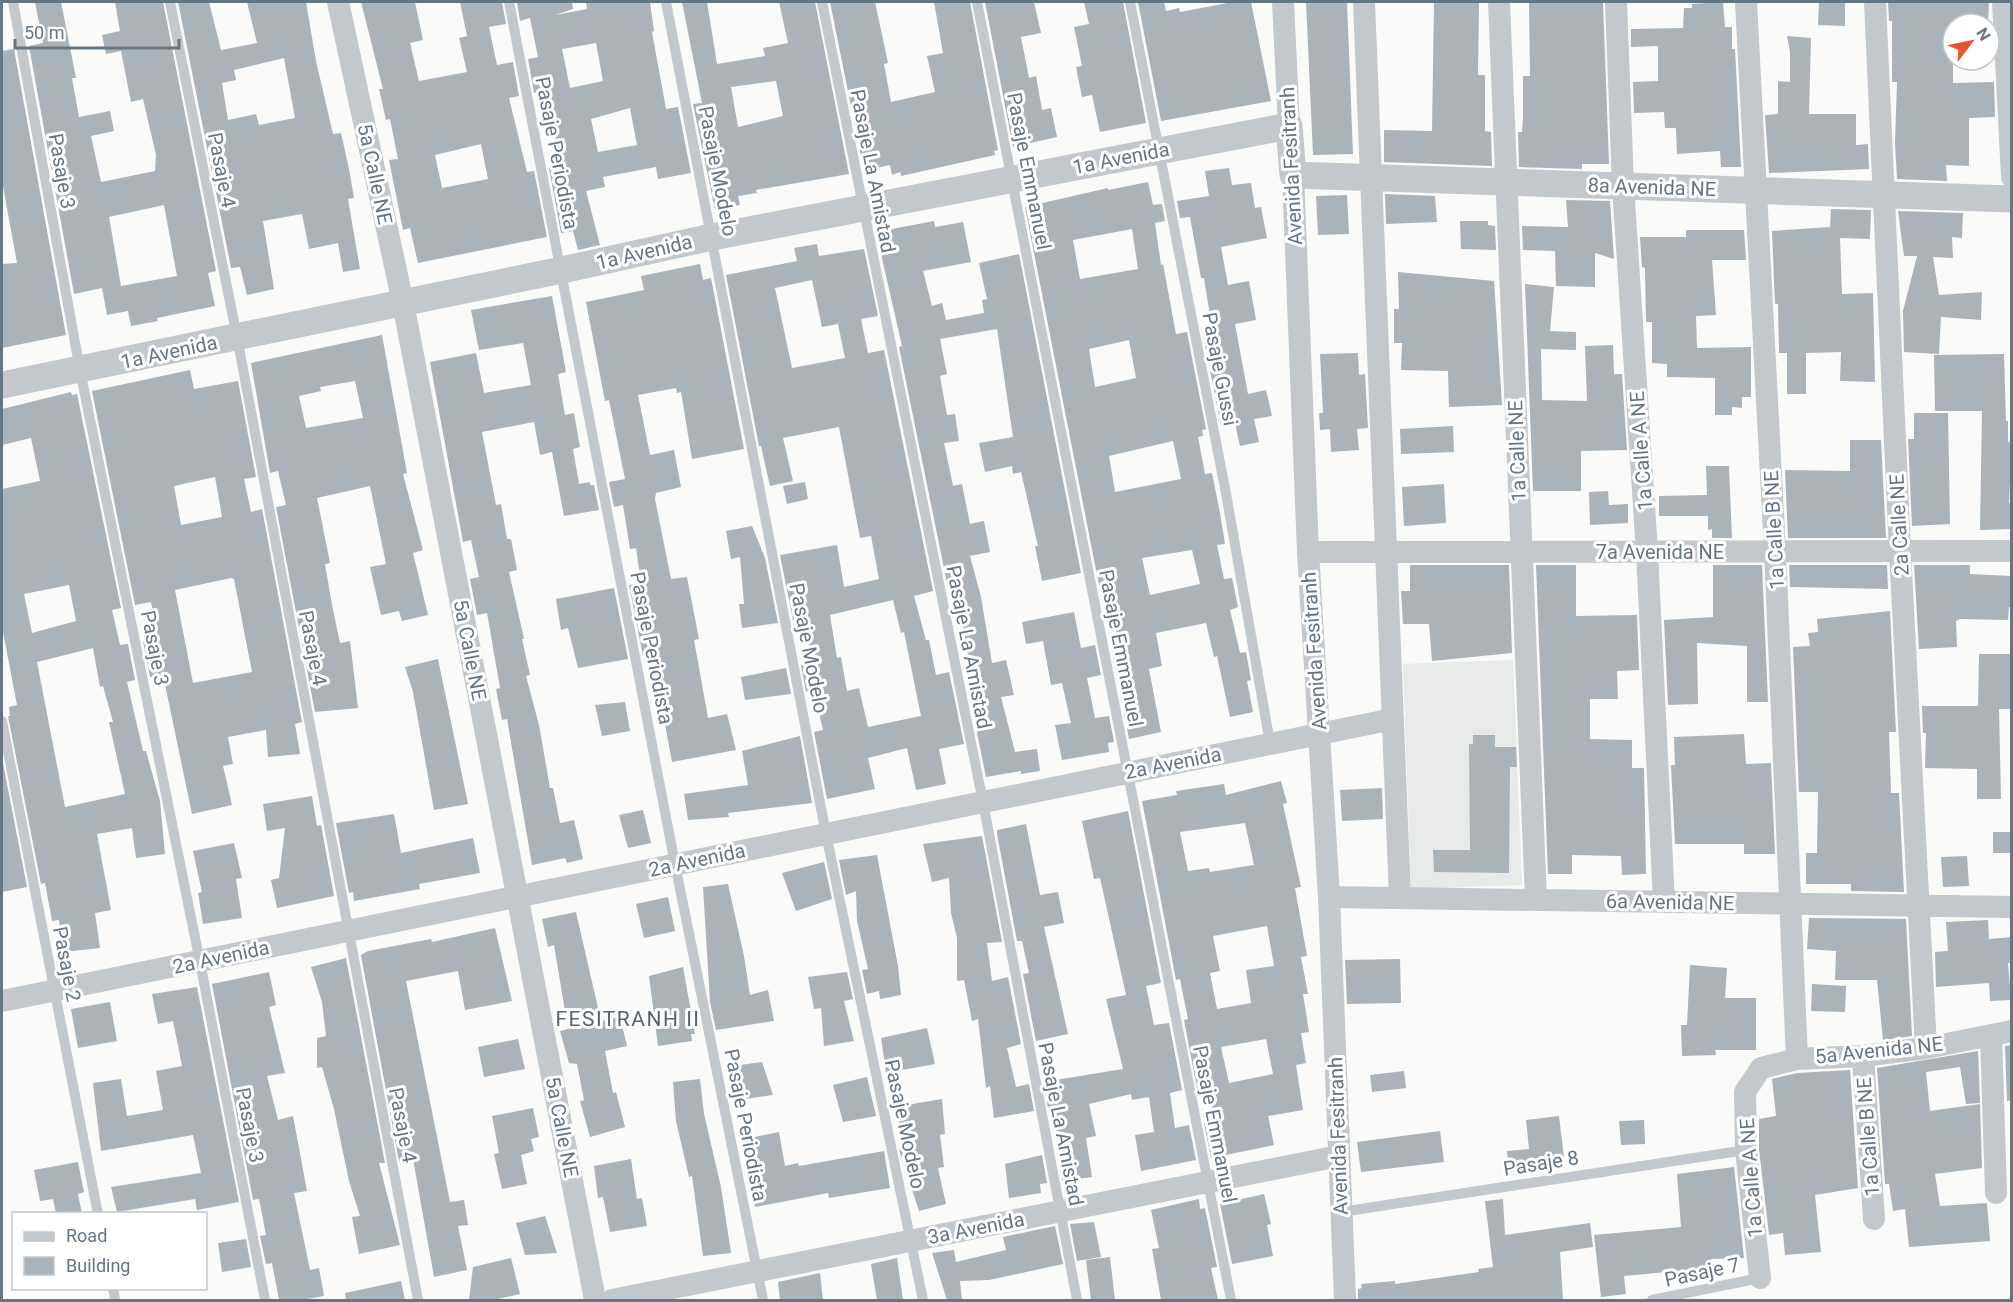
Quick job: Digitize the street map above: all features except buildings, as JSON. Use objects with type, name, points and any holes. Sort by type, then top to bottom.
[{"type":"street","name":"5a Calle NE","points":[[338,2],[403,303],[595,1300]]},
{"type":"street","name":"Avenida Fesitranh","points":[[1283,2],[1293,175],[1308,552],[1329,897],[1345,1300]]},
{"type":"street","points":[[1364,2],[1400,898]]},
{"type":"street","name":"1a Calle NE","points":[[1499,2],[1536,900]]},
{"type":"street","name":"1a Calle A NE","points":[[1616,2],[1623,186],[1647,552],[1664,902]]},
{"type":"street","name":"1a Calle B NE","points":[[1746,2],[1775,552],[1797,1059]]},
{"type":"street","name":"2a Calle NE","points":[[1875,2],[1926,1048]]},
{"type":"street","points":[[2003,2],[2012,177]]},
{"type":"street","name":"1a Avenida","points":[[2,385],[712,237],[1289,126]]},
{"type":"street","name":"8a Avenida NE","points":[[1293,175],[2012,199]]},
{"type":"street","name":"7a Avenida NE","points":[[1308,552],[2012,551]]},
{"type":"street","name":"2a Avenida","points":[[2,1001],[1393,719]]},
{"type":"street","name":"6a Avenida NE","points":[[1329,897],[2012,907]]},
{"type":"street","points":[[1996,1194],[2001,1033]]},
{"type":"street","name":"5a Avenida NE","points":[[1752,1079],[1761,1068],[1797,1059],[1863,1056],[1926,1048],[2001,1033]]},
{"type":"street","name":"1a Calle B NE","points":[[1863,1056],[1874,1219]]},
{"type":"street","name":"1a Calle A NE","points":[[1752,1079],[1745,1092],[1746,1150],[1760,1278]]},
{"type":"street","name":"3a Avenida","points":[[612,1300],[1339,1156]]},
{"type":"lane","name":"Pasaje 3","points":[[13,2],[80,370],[200,962],[265,1300]]},
{"type":"lane","name":"Pasaje 4","points":[[171,2],[237,337],[418,1300]]},
{"type":"lane","name":"Pasaje Periodista","points":[[509,2],[675,864],[763,1300]]},
{"type":"lane","name":"Pasaje Modelo","points":[[666,2],[826,834],[922,1300]]},
{"type":"lane","name":"Pasaje La Amistad","points":[[822,2],[982,802],[1077,1300]]},
{"type":"lane","name":"Pasaje Emmanuel","points":[[977,2],[1231,1300]]},
{"type":"lane","name":"Pasaje Gussi","points":[[1130,2],[1225,488],[1270,743]]},
{"type":"lane","name":"Pasaje 2","points":[[2,721],[98,1212]]},
{"type":"lane","name":"Pasaje 8","points":[[1341,1212],[1746,1150]]},
{"type":"lane","name":"Pasaje 7","points":[[1652,1300],[1760,1278]]},
{"type":"shaded area","points":[[1513,660],[1522,885],[1411,889],[1403,664]]},
{"type":"district","name":"FESITRANH II","points":[[628,1019]]}]
